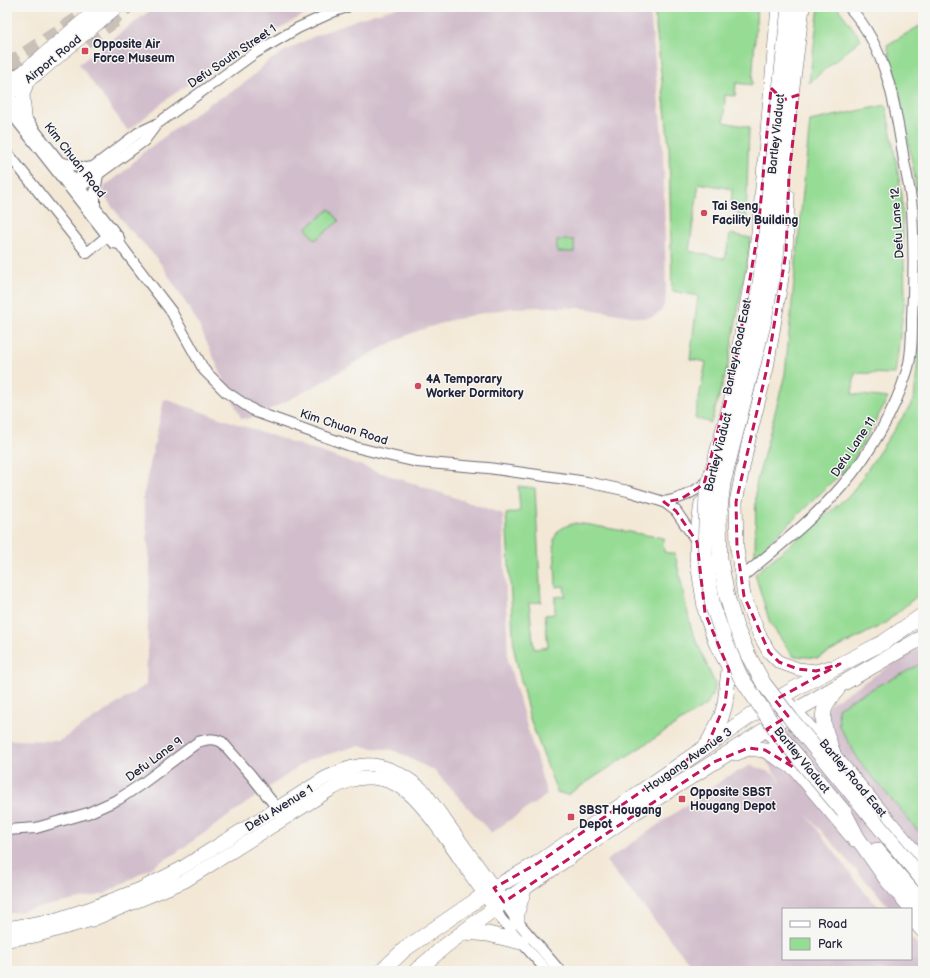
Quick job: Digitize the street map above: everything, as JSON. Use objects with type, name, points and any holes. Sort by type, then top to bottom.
[{"type":"highway","name":"Bartley Viaduct","points":[[789,7],[771,173],[765,250],[754,310],[707,491],[705,554],[713,607],[725,641],[740,676],[781,737],[923,904]]},
{"type":"highway","name":"Bartley Viaduct","points":[[802,7],[789,110],[778,239],[771,288],[760,339],[727,464],[720,499],[718,538],[721,566],[727,597],[736,627],[748,655],[764,684],[923,880]]},
{"type":"highway","name":"Hougang Avenue 3","points":[[382,971],[405,949],[490,892],[538,863],[756,712],[840,664],[884,642],[923,615]]},
{"type":"highway","name":"Hougang Avenue 3","points":[[416,971],[499,905],[635,812],[795,711],[884,661],[923,637]]},
{"type":"highway","points":[[707,746],[721,718],[726,704],[729,670]]},
{"type":"highway","points":[[833,753],[824,729],[824,711],[831,696],[848,680]]},
{"type":"highway","points":[[714,762],[748,748],[766,750],[793,767]]},
{"type":"highway","points":[[844,812],[857,837],[887,880],[912,908]]},
{"type":"highway","points":[[518,921],[517,912],[524,889]]},
{"type":"highway","points":[[912,908],[923,921]]},
{"type":"highway","points":[[465,932],[488,934],[521,942]]},
{"type":"main road","name":"Bartley Road East","points":[[778,7],[754,264],[735,365],[704,484],[696,542],[696,557],[705,613],[715,643],[729,670],[793,767],[857,844],[904,908]]},
{"type":"main road","points":[[808,7],[789,175],[786,253],[767,368],[749,439],[736,502],[737,548],[744,596],[759,634],[769,652],[779,662],[798,669],[816,671],[840,664]]},
{"type":"main road","points":[[96,9],[116,8]]},
{"type":"main road","name":"Airport Road","points":[[7,91],[40,72],[116,8]]},
{"type":"main road","name":"Airport Road","points":[[7,91],[24,71],[96,9]]},
{"type":"main road","points":[[25,117],[23,95],[28,80]]},
{"type":"main road","points":[[771,88],[778,98],[783,100],[789,100],[798,95]]},
{"type":"main road","points":[[744,316],[751,309],[762,307],[768,312],[774,325]]},
{"type":"main road","points":[[701,504],[714,503],[727,505],[736,510]]},
{"type":"main road","name":"Bartley Road East","points":[[782,696],[833,753],[923,861]]},
{"type":"main road","name":"Defu Avenue 1","points":[[7,940],[35,936],[92,920],[186,881],[281,814],[325,778],[343,770],[372,765],[398,773],[424,791],[499,905]]},
{"type":"main road","name":"Defu Avenue 1","points":[[7,928],[54,920],[140,889],[281,814]]},
{"type":"main road","points":[[912,919],[923,932]]},
{"type":"street","name":"Defu South Street 1","points":[[74,187],[96,171],[138,133],[157,124],[265,47],[298,28],[347,7]]},
{"type":"street","name":"Defu Lane 12","points":[[853,8],[880,54],[896,112],[912,208],[918,291]]},
{"type":"street","name":"Kim Chuan Road","points":[[7,91],[60,162],[74,187],[95,207],[111,234],[113,243],[120,244],[171,311],[204,370],[226,392],[256,412],[351,446],[417,462],[488,468],[588,482],[628,491],[664,502]]},
{"type":"street","name":"Kim Chuan Road","points":[[7,108],[74,187],[111,234]]},
{"type":"street","points":[[10,156],[87,253],[111,234]]},
{"type":"street","points":[[60,162],[96,171],[95,207]]},
{"type":"street","name":"Defu Lane 11","points":[[741,578],[805,523],[842,487],[864,457],[893,409],[908,370],[918,291]]},
{"type":"street","points":[[664,502],[681,499],[697,490],[704,484]]},
{"type":"street","points":[[664,502],[676,511],[696,542]]},
{"type":"street","name":"Defu Lane 9","points":[[7,830],[36,828],[88,813],[119,799],[198,742],[207,739],[216,739],[222,742],[250,774],[281,814]]},
{"type":"street","points":[[499,905],[518,921],[560,971]]},
{"type":"street","points":[[499,905],[501,918],[547,971]]},
{"type":"highlighted area","points":[[771,88],[783,100],[798,95],[789,175],[786,253],[767,368],[736,502],[737,548],[744,596],[769,652],[779,662],[798,669],[816,671],[840,664],[775,700],[788,716],[767,729],[793,767],[765,750],[748,748],[714,762],[504,902],[494,888],[538,863],[707,746],[725,704],[729,670],[705,613],[697,542],[676,511],[664,502],[681,499],[704,484],[735,365],[758,232]]},
{"type":"shaded area","points":[[155,7],[319,7],[227,56],[166,100],[128,131],[79,64]]},
{"type":"shaded area","points":[[399,7],[646,8],[650,14],[651,21],[663,147],[665,303],[661,311],[652,317],[642,318],[583,308],[541,307],[511,308],[448,321],[412,333],[383,347],[277,406],[248,419],[241,418],[197,321],[161,264],[128,228],[105,197],[103,192],[105,186],[127,169],[141,154],[210,103],[230,93],[247,81],[266,63],[283,52],[317,35],[358,19]]},
{"type":"shaded area","points":[[164,399],[503,514],[508,661],[547,795],[491,833],[435,771],[393,750],[357,746],[308,760],[173,855],[105,894],[7,914],[7,740],[59,741],[146,685],[150,563],[143,497]]},
{"type":"shaded area","points":[[923,645],[923,941],[912,930],[912,908],[890,908],[805,813],[867,895],[880,908],[782,908],[782,960],[912,960],[912,939],[923,949],[923,971],[696,971],[606,861],[725,778],[751,765],[774,774],[783,785],[758,749]]},
{"type":"green space","points":[[654,7],[757,7],[752,85],[736,83],[735,96],[725,95],[724,122],[749,127],[746,223],[738,221],[739,212],[731,210],[732,189],[699,183],[689,251],[725,259],[730,234],[751,238],[728,365],[711,423],[695,418],[706,362],[690,359],[698,296],[672,291],[669,146]]},
{"type":"green space","points":[[819,7],[837,7],[861,39],[809,83]]},
{"type":"green space","points":[[923,24],[923,280],[919,202],[900,95],[887,45]]},
{"type":"green space","points":[[886,105],[902,196],[905,297],[895,374],[855,373],[852,394],[888,398],[852,463],[755,556],[756,485],[785,374],[810,121]]},
{"type":"green space","points":[[330,209],[339,221],[315,240],[306,228]]},
{"type":"green space","points":[[557,240],[574,240],[574,252],[557,252]]},
{"type":"green space","points":[[923,305],[923,591],[884,624],[818,658],[793,656],[770,623],[755,574],[851,494],[914,400]]},
{"type":"green space","points":[[518,486],[535,488],[541,602],[529,603],[534,649],[548,647],[545,615],[555,614],[555,597],[565,596],[564,586],[556,587],[554,539],[558,531],[575,523],[663,538],[664,552],[675,554],[691,628],[715,684],[714,692],[706,705],[567,795],[557,792],[529,716],[514,650],[506,514],[520,511]]},
{"type":"green space","points":[[923,662],[923,837],[860,762],[839,726],[838,708]]},
{"type":"tunnel","points":[[106,24],[127,7]]},
{"type":"tunnel","points":[[7,66],[80,18]]},
{"type":"tunnel","points":[[85,41],[115,20]]},
{"type":"place","name":"Opposite Air Force Museum","points":[[85,51]]},
{"type":"place","name":"Tai Seng Facility Building","points":[[704,213]]},
{"type":"place","name":"4A Temporary Worker Dormitory","points":[[418,386]]},
{"type":"place","name":"Opposite SBST Hougang Depot","points":[[682,799]]},
{"type":"place","name":"SBST Hougang Depot","points":[[571,817]]}]
